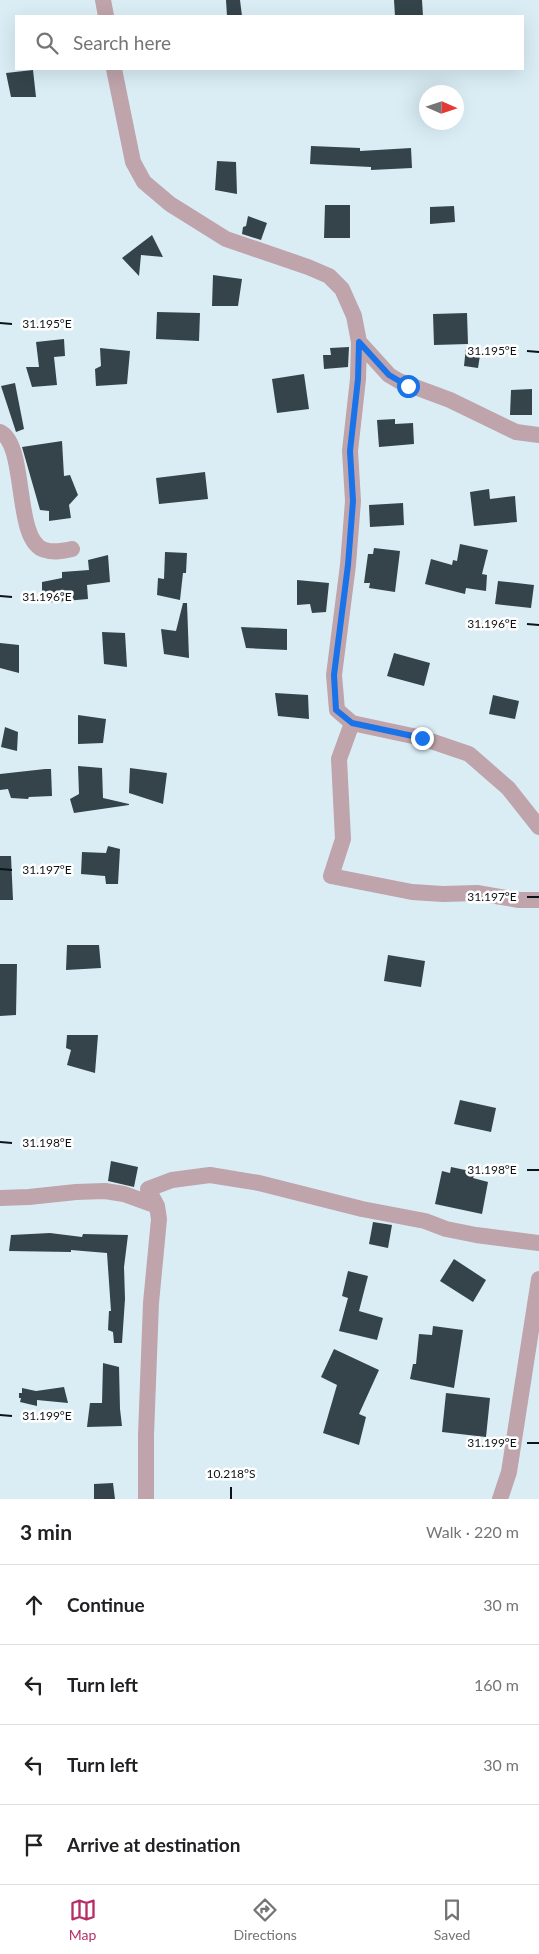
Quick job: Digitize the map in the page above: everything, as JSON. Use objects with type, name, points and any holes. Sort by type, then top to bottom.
[{"type":"street","points":[[103,0],[106,15]]},
{"type":"street","points":[[114,70],[133,162],[144,182],[170,204],[226,239],[329,276],[342,289],[354,316],[359,342],[358,379],[350,451],[353,501],[348,565],[334,675],[336,710],[352,723],[422,738],[469,754],[508,788],[539,827]]},
{"type":"street","points":[[359,342],[389,375],[399,381],[450,400],[516,432],[539,435]]},
{"type":"street","points":[[0,432],[7,437],[13,452],[28,529],[34,543],[43,550],[56,552],[72,549]]},
{"type":"street","points":[[352,723],[339,759],[343,839],[331,876],[412,892],[444,894],[478,893],[519,900],[539,900]]},
{"type":"street","points":[[124,1194],[148,1189],[172,1180],[210,1175],[259,1183],[362,1209],[425,1221],[446,1229],[539,1243]]},
{"type":"street","points":[[146,1499],[146,1435],[151,1304],[158,1227],[157,1206],[148,1189]]},
{"type":"street","points":[[0,1198],[105,1191],[124,1194],[157,1206]]},
{"type":"street","points":[[500,1499],[509,1472],[539,1279]]},
{"type":"building","points":[[226,0],[240,0],[242,15],[227,15]]},
{"type":"building","points":[[394,0],[422,0],[423,15],[395,15]]},
{"type":"building","points":[[33,70],[36,97],[11,97],[6,73]]},
{"type":"building","points":[[311,146],[360,148],[360,151],[411,148],[412,168],[371,170],[371,167],[310,164]]},
{"type":"building","points":[[217,161],[236,162],[237,194],[215,190]]},
{"type":"building","points":[[325,205],[350,205],[350,238],[324,238]]},
{"type":"building","points":[[454,206],[455,222],[430,224],[430,207]]},
{"type":"building","points":[[248,216],[267,223],[261,240],[242,234]]},
{"type":"building","points":[[152,235],[163,257],[141,255],[139,276],[122,258]]},
{"type":"building","points":[[213,275],[242,279],[238,306],[212,306]]},
{"type":"building","points":[[157,312],[200,313],[199,341],[156,339]]},
{"type":"building","points":[[467,313],[468,344],[434,345],[433,314]]},
{"type":"building","points":[[64,339],[65,356],[54,357],[57,385],[32,387],[26,367],[39,367],[36,342]]},
{"type":"building","points":[[349,347],[348,367],[324,369],[323,355],[331,355],[330,348]]},
{"type":"building","points":[[466,347],[481,349],[478,368],[464,366]]},
{"type":"building","points":[[100,348],[130,351],[127,384],[96,386],[95,369],[101,366]]},
{"type":"building","points":[[304,374],[309,409],[277,413],[272,379]]},
{"type":"building","points":[[15,383],[24,429],[16,432],[1,386]]},
{"type":"building","points":[[532,389],[532,415],[510,415],[511,390]]},
{"type":"building","points":[[395,419],[395,424],[413,423],[414,444],[379,447],[377,420]]},
{"type":"building","points":[[62,441],[64,476],[70,475],[78,495],[69,505],[71,518],[49,521],[49,511],[40,510],[22,447]]},
{"type":"building","points":[[205,472],[208,499],[159,504],[156,478]]},
{"type":"building","points":[[489,489],[490,499],[515,496],[517,522],[474,526],[470,492]]},
{"type":"building","points":[[403,503],[404,525],[370,527],[369,505]]},
{"type":"building","points":[[460,544],[488,550],[482,574],[487,575],[486,591],[466,588],[465,594],[425,584],[431,559],[452,565],[453,560],[457,561]]},
{"type":"building","points":[[374,548],[400,551],[395,592],[369,588],[370,583],[364,583],[368,554],[373,554]]},
{"type":"building","points":[[165,552],[187,553],[186,573],[183,573],[180,600],[157,595],[158,578],[164,579]]},
{"type":"building","points":[[108,555],[110,582],[87,585],[88,599],[42,603],[42,582],[62,578],[62,572],[89,570],[88,560]]},
{"type":"building","points":[[297,580],[329,583],[326,612],[312,613],[310,604],[297,605]]},
{"type":"building","points":[[498,581],[534,585],[531,608],[495,604]]},
{"type":"building","points":[[183,603],[187,603],[189,658],[164,654],[161,629],[176,631]]},
{"type":"building","points":[[241,627],[287,629],[287,650],[246,648]]},
{"type":"building","points":[[102,632],[125,633],[127,667],[104,664]]},
{"type":"building","points":[[0,643],[19,645],[19,673],[0,668]]},
{"type":"building","points":[[394,653],[430,663],[424,686],[387,676]]},
{"type":"building","points":[[275,693],[308,695],[309,719],[278,716]]},
{"type":"building","points":[[493,695],[519,701],[515,719],[489,714]]},
{"type":"building","points":[[78,715],[106,719],[103,743],[78,744]]},
{"type":"building","points":[[5,727],[18,732],[17,751],[1,747]]},
{"type":"building","points":[[78,766],[102,768],[103,798],[129,805],[74,813],[70,799],[79,794]]},
{"type":"building","points":[[130,768],[167,773],[163,804],[129,793]]},
{"type":"building","points":[[51,769],[52,796],[29,797],[28,799],[11,798],[8,789],[0,790],[0,774]]},
{"type":"building","points":[[108,846],[120,849],[118,884],[106,884],[105,876],[81,874],[82,852],[106,853]]},
{"type":"building","points":[[0,856],[11,856],[13,900],[0,900]]},
{"type":"building","points":[[67,945],[99,945],[101,968],[66,970]]},
{"type":"building","points":[[388,955],[425,961],[421,987],[384,981]]},
{"type":"building","points":[[0,964],[17,964],[16,1015],[0,1016]]},
{"type":"building","points":[[67,1035],[98,1035],[95,1073],[67,1065],[71,1050],[66,1048]]},
{"type":"building","points":[[460,1100],[496,1108],[491,1132],[454,1124]]},
{"type":"building","points":[[111,1161],[138,1167],[134,1187],[108,1181]]},
{"type":"building","points":[[451,1167],[475,1172],[473,1178],[488,1182],[482,1214],[435,1204],[442,1171],[450,1173]]},
{"type":"building","points":[[373,1222],[392,1225],[388,1248],[369,1244]]},
{"type":"building","points":[[50,1233],[82,1237],[83,1234],[128,1235],[124,1267],[125,1299],[122,1343],[114,1343],[113,1332],[108,1330],[109,1311],[111,1311],[107,1253],[71,1250],[71,1252],[9,1251],[11,1235]]},
{"type":"building","points":[[454,1259],[486,1280],[473,1302],[440,1281]]},
{"type":"building","points":[[348,1271],[368,1276],[359,1311],[383,1318],[377,1340],[339,1331],[348,1298],[342,1296]]},
{"type":"building","points":[[433,1326],[463,1330],[454,1388],[410,1379],[413,1364],[416,1364],[419,1334],[432,1335]]},
{"type":"building","points":[[334,1349],[379,1370],[359,1414],[366,1417],[359,1445],[323,1433],[337,1385],[321,1377]]},
{"type":"building","points":[[103,1363],[119,1367],[122,1426],[87,1427],[90,1403],[102,1403]]},
{"type":"building","points":[[64,1387],[68,1403],[37,1400],[37,1406],[20,1402],[19,1393],[22,1393],[22,1388],[36,1391]]},
{"type":"building","points":[[446,1393],[490,1398],[486,1437],[442,1432]]},
{"type":"building","points":[[113,1483],[115,1499],[94,1499],[94,1484]]},
{"type":"route","points":[[408,386],[389,375],[359,342],[358,379],[350,451],[353,501],[348,565],[334,675],[336,710],[352,723],[422,738]]}]
